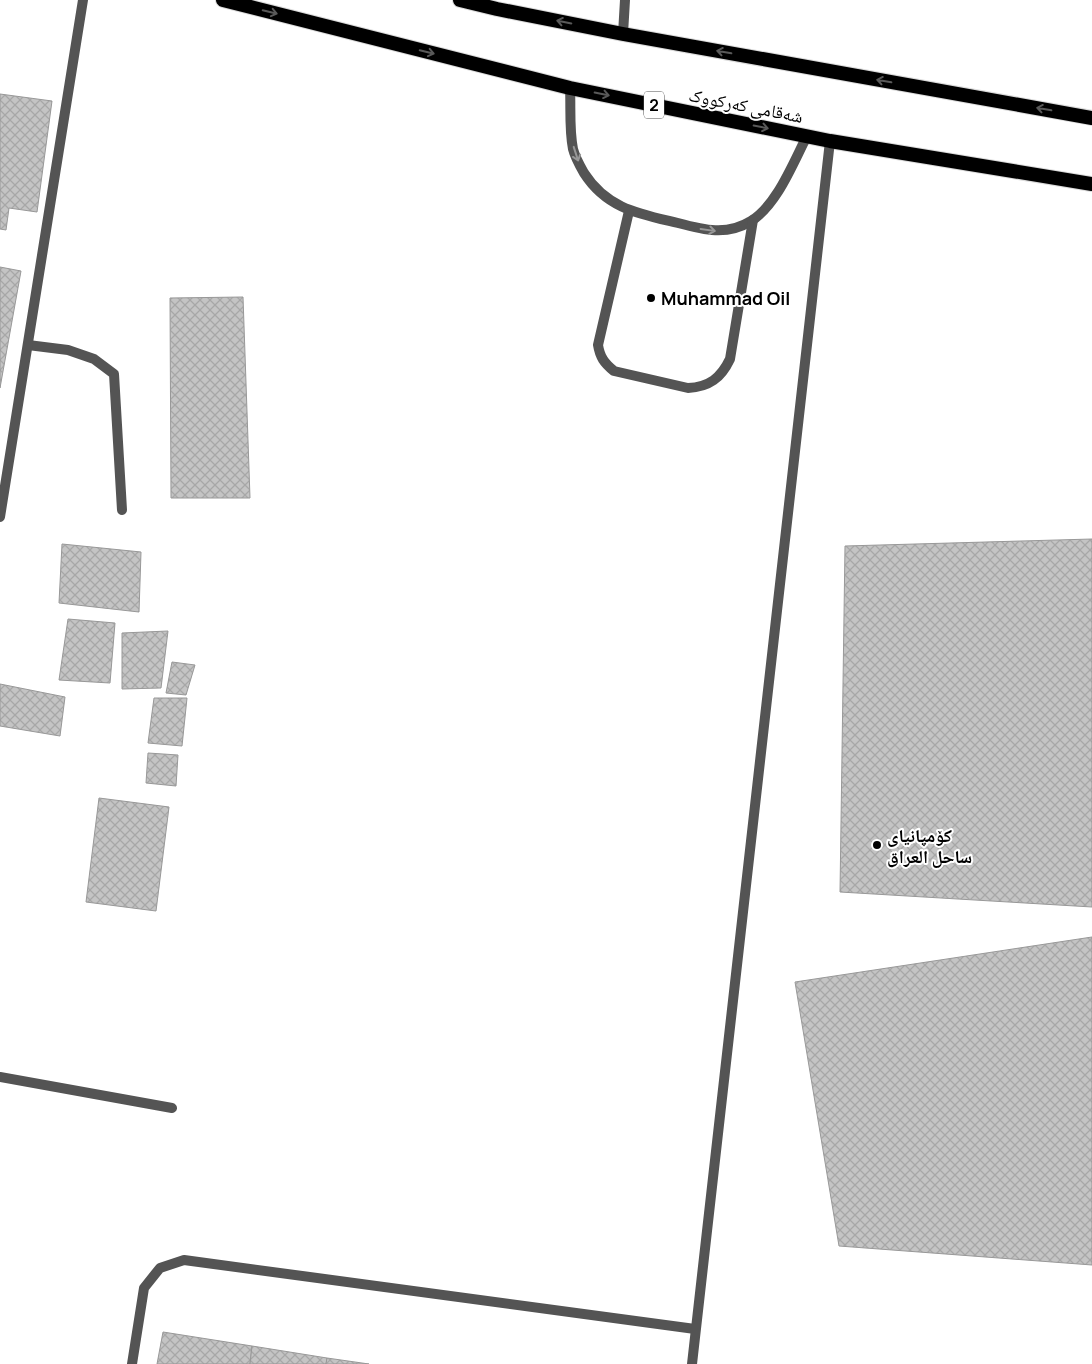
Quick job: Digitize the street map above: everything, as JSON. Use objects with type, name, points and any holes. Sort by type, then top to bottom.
[{"type":"highway","name":"شەقامی کەرکووک","points":[[222,0],[570,88],[830,141],[1092,184]]},
{"type":"highway","points":[[460,0],[623,34],[1092,118]]},
{"type":"street","points":[[0,517],[83,0]]},
{"type":"street","points":[[623,34],[625,0]]},
{"type":"street","points":[[570,88],[573,149],[589,180],[600,192],[613,203],[629,210],[715,231],[740,227],[763,212],[782,185],[807,136]]},
{"type":"street","points":[[692,1364],[830,141]]},
{"type":"street","points":[[629,210],[599,340],[600,355],[605,364],[614,371],[688,388],[709,384],[718,377],[730,359],[752,220]]},
{"type":"street","points":[[28,345],[68,350],[94,359],[114,374],[122,510]]},
{"type":"street","points":[[0,1077],[172,1108]]},
{"type":"street","points":[[132,1364],[144,1288],[160,1268],[184,1260],[696,1329]]},
{"type":"building","points":[[0,94],[52,101],[37,212],[9,208],[6,230],[0,229]]},
{"type":"building","points":[[0,267],[21,271],[0,388]]},
{"type":"building","points":[[243,297],[250,498],[171,498],[170,298]]},
{"type":"building","points":[[1092,539],[1092,907],[840,892],[845,546]]},
{"type":"building","points":[[62,544],[141,552],[139,612],[59,603]]},
{"type":"building","points":[[68,619],[115,623],[110,683],[59,680]]},
{"type":"building","points":[[168,631],[161,688],[122,689],[122,633]]},
{"type":"building","points":[[172,662],[195,665],[186,695],[166,693]]},
{"type":"building","points":[[0,684],[65,697],[60,736],[0,726]]},
{"type":"building","points":[[154,698],[187,698],[182,746],[148,743]]},
{"type":"building","points":[[148,753],[178,755],[176,786],[146,783]]},
{"type":"building","points":[[99,798],[169,807],[156,911],[86,902]]},
{"type":"building","points":[[1092,937],[1092,1265],[839,1246],[795,982]]},
{"type":"building","points":[[163,1332],[252,1346],[250,1364],[157,1364]]},
{"type":"building","points":[[252,1346],[327,1358],[326,1364],[250,1364]]},
{"type":"building","points":[[327,1358],[369,1364],[326,1364]]},
{"type":"place","name":"Muhammad Oil","points":[[651,298]]},
{"type":"place","name":"کۆمپانیای ساحل العراق","points":[[877,845]]}]
